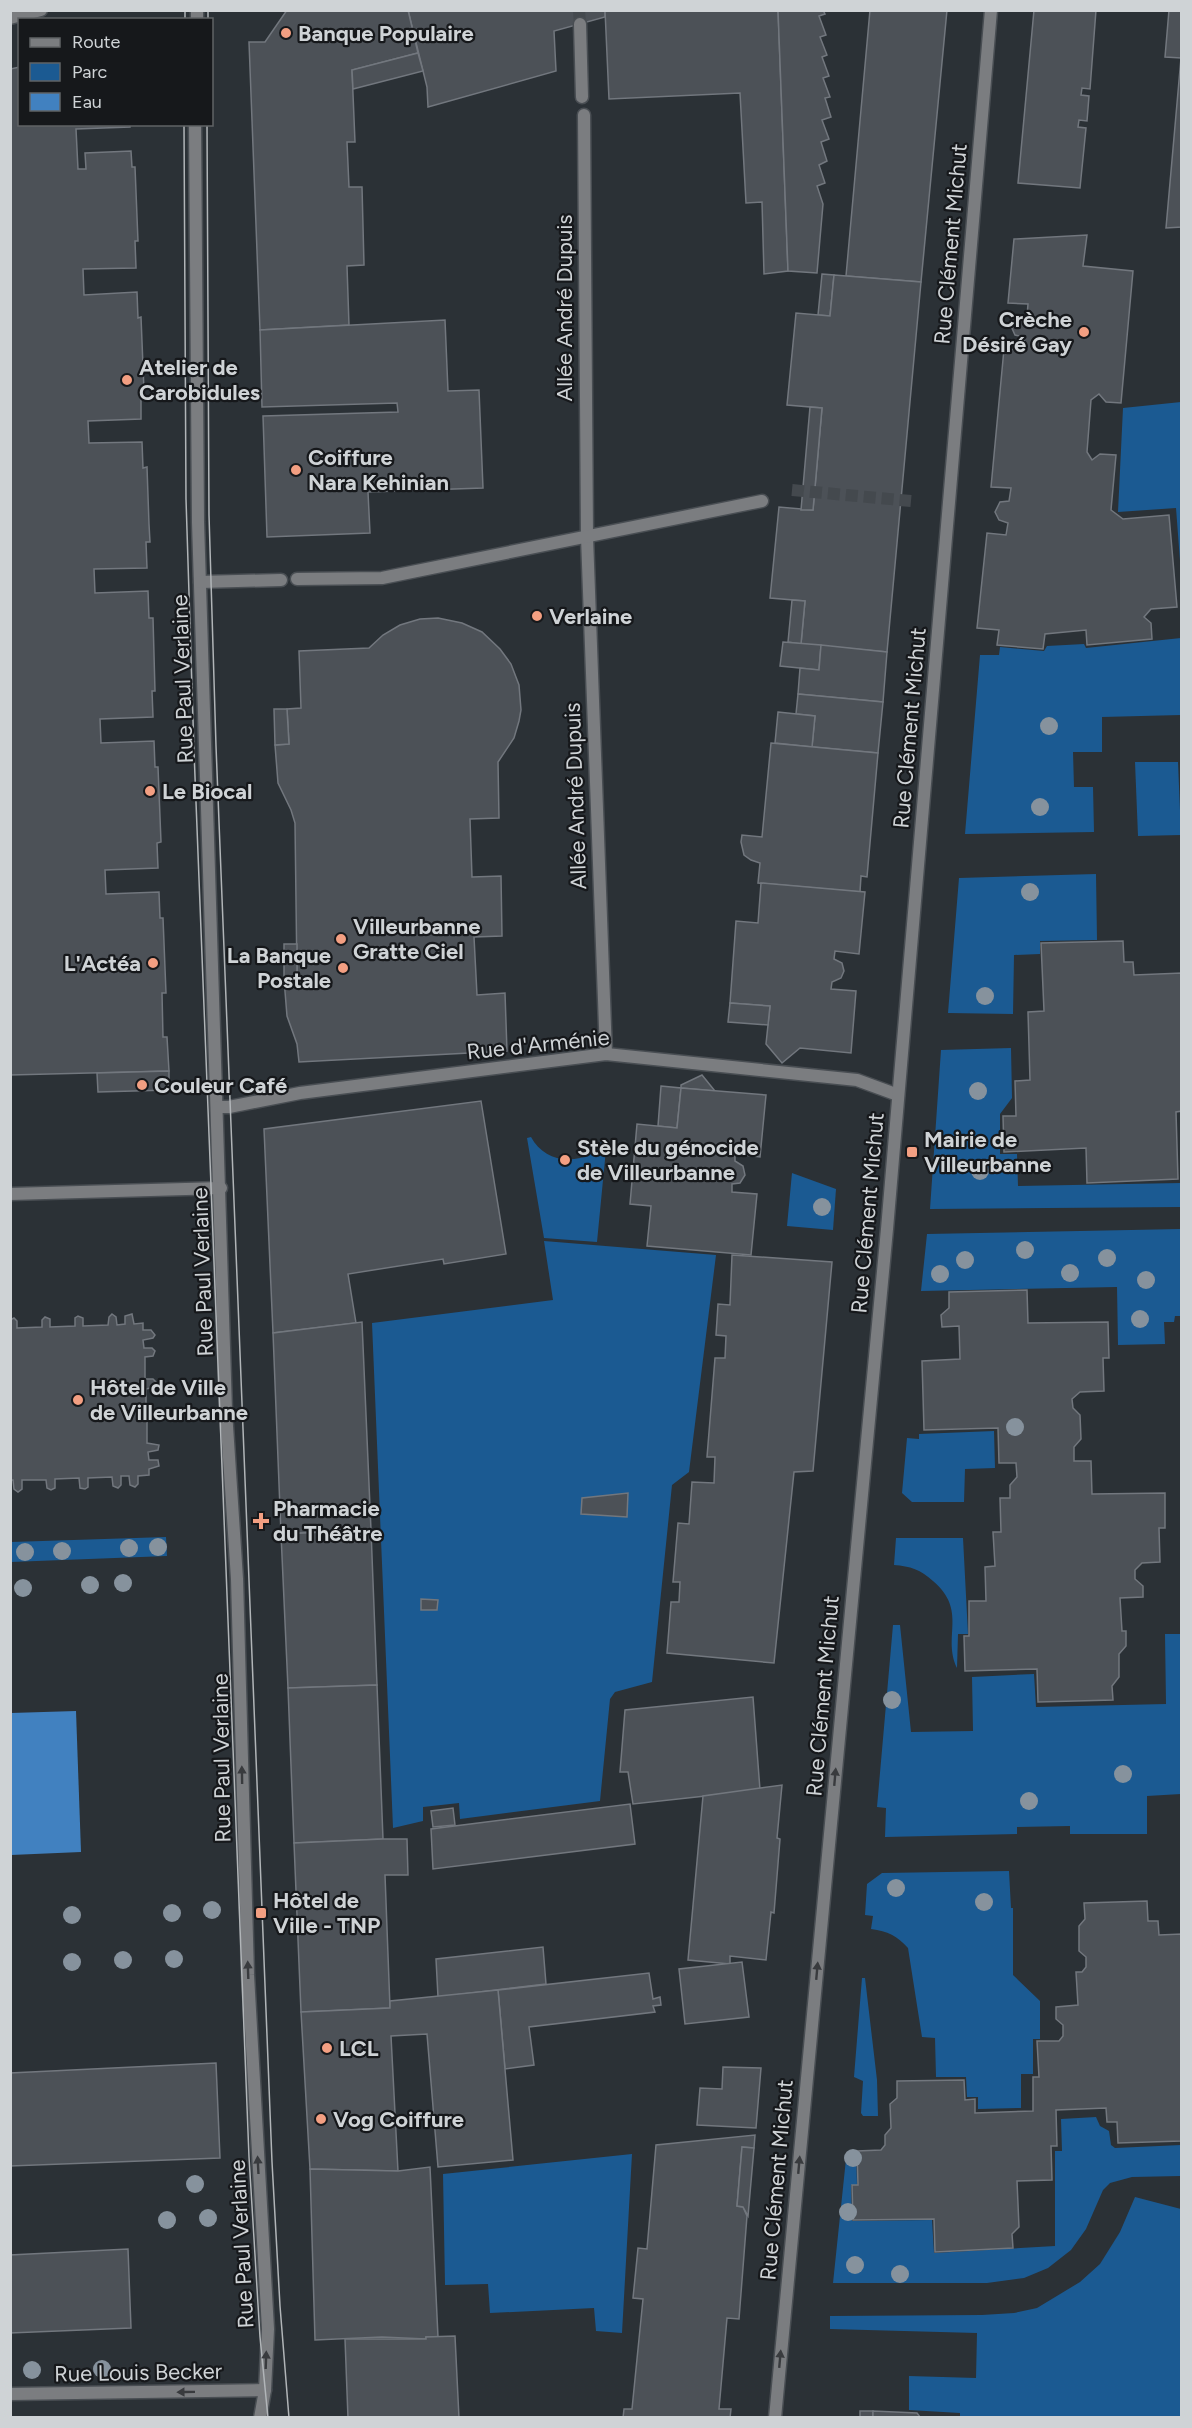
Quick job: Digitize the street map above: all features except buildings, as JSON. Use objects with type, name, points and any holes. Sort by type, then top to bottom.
[{"type":"street","points":[[10,18],[41,10]]},
{"type":"street","name":"Rue Clément Michut","points":[[775,2418],[898,1095],[991,10]]},
{"type":"street","points":[[580,24],[582,98]]},
{"type":"street","name":"Allée André Dupuis","points":[[584,116],[587,537],[606,1054]]},
{"type":"street","name":"Rue Paul Verlaine","points":[[195,126],[200,582],[221,1188],[226,1411],[237,1578],[248,1975],[268,2329],[265,2390],[260,2418]]},
{"type":"street","points":[[297,579],[382,578],[762,501]]},
{"type":"street","points":[[200,582],[281,580]]},
{"type":"street","name":"Rue d'Arménie","points":[[218,1107],[229,1107],[300,1093],[606,1054],[857,1080],[898,1095]]},
{"type":"street","points":[[10,1194],[221,1188]]},
{"type":"street","name":"Rue Louis Becker","points":[[10,2394],[265,2390]]},
{"type":"green space","points":[[1182,402],[1181,574],[1176,508],[1118,512],[1123,408]]},
{"type":"green space","points":[[1181,638],[1181,715],[1102,717],[1102,752],[1073,752],[1074,787],[1093,787],[1094,832],[965,834],[980,655],[999,655],[1000,647],[1044,651],[1047,646],[1084,644],[1086,648]]},
{"type":"green space","points":[[1135,762],[1178,762],[1181,835],[1138,836]]},
{"type":"green space","points":[[1096,874],[1097,940],[1040,941],[1040,954],[1014,955],[1013,1014],[948,1013],[959,878]]},
{"type":"green space","points":[[1011,1048],[1012,1098],[1000,1114],[1000,1154],[1017,1154],[1018,1186],[1181,1183],[1181,1207],[930,1209],[941,1050]]},
{"type":"green space","points":[[531,1137],[542,1151],[557,1158],[566,1159],[583,1157],[592,1153],[604,1139],[607,1139],[597,1242],[544,1238],[527,1138]]},
{"type":"green space","points":[[792,1173],[836,1189],[833,1230],[787,1226]]},
{"type":"green space","points":[[1181,1229],[1181,1316],[1175,1316],[1174,1322],[1164,1322],[1165,1344],[1118,1345],[1117,1287],[921,1291],[927,1234]]},
{"type":"green space","points":[[544,1241],[716,1255],[689,1472],[672,1485],[652,1682],[615,1692],[610,1699],[600,1801],[460,1819],[459,1803],[423,1807],[423,1821],[393,1828],[372,1323],[553,1300]]},
{"type":"green space","points":[[994,1431],[995,1468],[965,1469],[964,1502],[912,1502],[902,1493],[907,1438],[919,1439],[919,1434]]},
{"type":"green space","points":[[166,1537],[167,1556],[11,1562],[11,1542]]},
{"type":"green space","points":[[896,1538],[963,1538],[968,1634],[958,1634],[957,1668],[953,1656],[952,1613],[949,1603],[943,1592],[920,1571],[894,1565]]},
{"type":"green space","points":[[893,1625],[900,1625],[911,1732],[973,1731],[972,1677],[1034,1674],[1036,1707],[1166,1704],[1165,1634],[1181,1634],[1181,1794],[1147,1796],[1147,1834],[1070,1834],[1070,1826],[1017,1827],[1017,1834],[885,1837],[886,1808],[877,1807]]},
{"type":"green space","points":[[1009,1871],[1011,1908],[1013,1908],[1013,1975],[1040,2001],[1040,2039],[1033,2039],[1033,2074],[1021,2074],[1021,2108],[978,2109],[978,2097],[967,2097],[966,2077],[936,2077],[935,2038],[922,2037],[908,1948],[892,1935],[871,1929],[873,1916],[865,1915],[867,1884],[882,1873]]},
{"type":"green space","points":[[862,1978],[865,1978],[877,2080],[878,2116],[863,2116],[861,2113],[863,2081],[854,2077]]},
{"type":"green space","points":[[1096,2117],[1100,2126],[1109,2131],[1111,2145],[1115,2148],[1181,2145],[1181,2176],[1132,2177],[1110,2183],[1103,2190],[1086,2229],[1071,2250],[1048,2268],[1024,2278],[987,2283],[833,2283],[846,2159],[856,2151],[857,2185],[851,2185],[852,2221],[932,2220],[934,2253],[1055,2246],[1055,2151],[1062,2151],[1061,2119]]},
{"type":"green space","points":[[632,2154],[622,2333],[596,2331],[594,2308],[490,2313],[488,2284],[445,2285],[443,2174]]},
{"type":"green space","points":[[1135,2197],[1181,2209],[1181,2417],[960,2418],[960,2413],[909,2410],[909,2376],[976,2378],[977,2333],[830,2329],[830,2316],[982,2315],[1014,2313],[1037,2308],[1080,2282],[1100,2264],[1120,2232]]},
{"type":"water","points":[[76,1711],[81,1852],[11,1855],[11,1713]]},
{"type":"tunnel","points":[[579,10],[580,24]]},
{"type":"tunnel","points":[[792,490],[911,501]]},
{"type":"tram line","points":[[185,10],[185,18]]},
{"type":"tram line","points":[[208,10],[208,18]]},
{"type":"tram line","points":[[184,126],[186,499],[194,751],[249,2157],[260,2337],[268,2418]]},
{"type":"tram line","points":[[207,126],[209,515],[216,746],[272,2162],[289,2418]]},
{"type":"place","name":"Banque Populaire","points":[[286,33]]},
{"type":"place","name":"Crèche Désiré Gay","points":[[1084,332]]},
{"type":"place","name":"Atelier de Carobidules","points":[[127,380]]},
{"type":"place","name":"Coiffure Nara Kehinian","points":[[296,470]]},
{"type":"place","name":"Verlaine","points":[[537,616]]},
{"type":"place","name":"Le Biocal","points":[[150,791]]},
{"type":"place","name":"Villeurbanne Gratte Ciel","points":[[341,939]]},
{"type":"place","name":"L'Actéa","points":[[153,963]]},
{"type":"place","name":"La Banque Postale","points":[[343,968]]},
{"type":"place","name":"Couleur Café","points":[[142,1085]]},
{"type":"place","name":"Mairie de Villeurbanne","points":[[912,1152]]},
{"type":"place","name":"Stèle du génocide de Villeurbanne","points":[[565,1160]]},
{"type":"place","name":"Hôtel de Ville de Villeurbanne","points":[[78,1400]]},
{"type":"place","name":"Pharmacie du Théâtre","points":[[261,1521]]},
{"type":"place","name":"Hôtel de Ville - TNP","points":[[261,1913]]},
{"type":"place","name":"LCL","points":[[327,2048]]},
{"type":"place","name":"Vog Coiffure","points":[[321,2119]]}]
